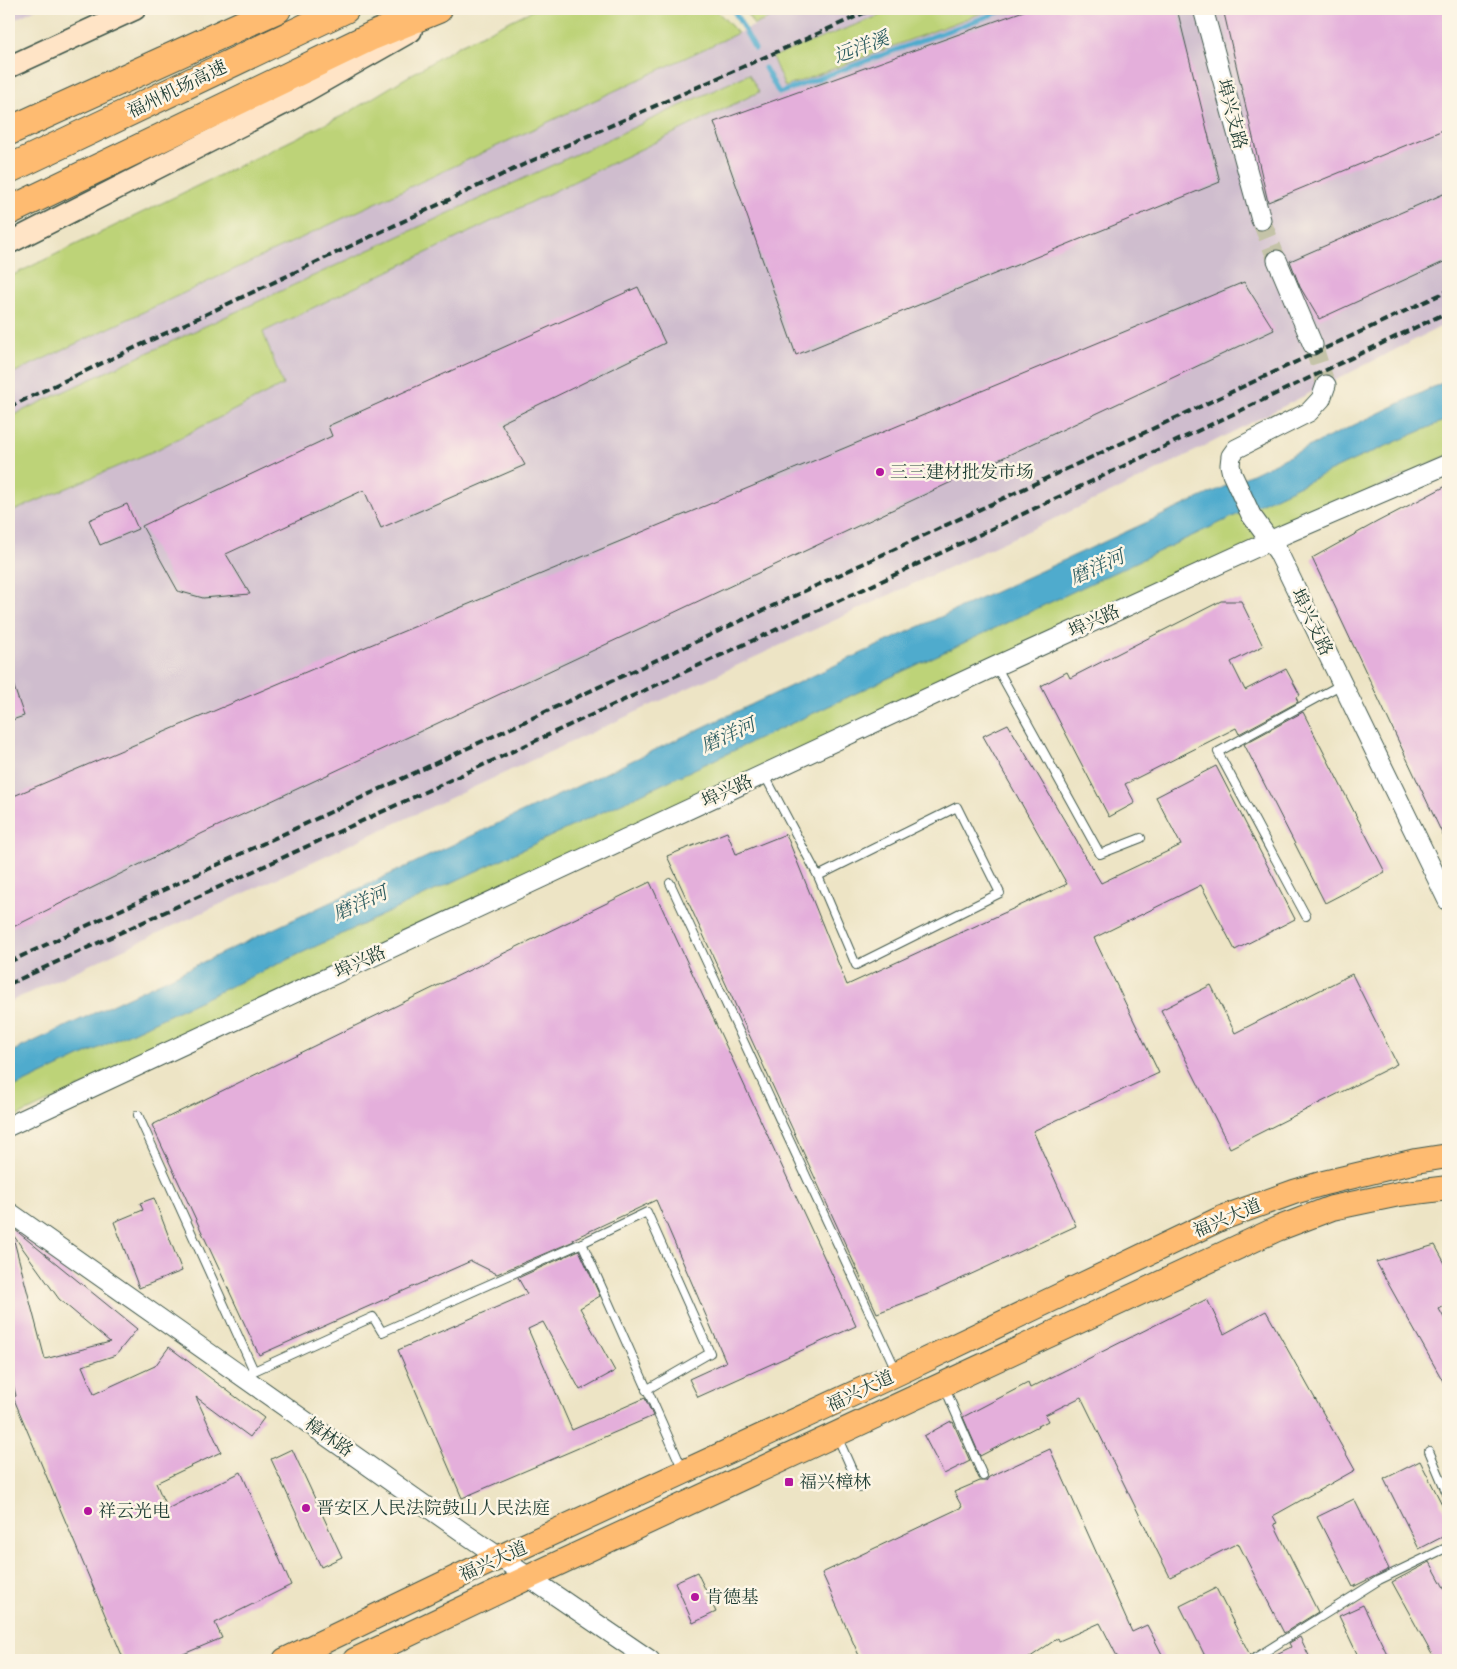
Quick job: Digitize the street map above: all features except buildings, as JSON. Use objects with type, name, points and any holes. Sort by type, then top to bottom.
[{"type":"highway","name":"福州机场高速","points":[[9,131],[277,9]]},
{"type":"highway","name":"福州机场高速","points":[[9,169],[345,9]]},
{"type":"highway","points":[[9,211],[372,36],[438,9]]},
{"type":"main road","points":[[9,67],[135,9]]},
{"type":"main road","points":[[9,244],[281,105],[449,9]]},
{"type":"main road","name":"福兴大道","points":[[285,1660],[684,1472],[898,1374],[1222,1218],[1324,1183],[1416,1161],[1448,1156]]},
{"type":"main road","name":"福兴大道","points":[[355,1660],[1277,1229],[1332,1208],[1399,1194],[1448,1188]]},
{"type":"street","name":"埠兴支路","points":[[1203,9],[1262,220]]},
{"type":"street","points":[[1277,260],[1313,345]]},
{"type":"street","name":"埠兴支路","points":[[1326,384],[1321,399],[1309,412],[1236,449],[1231,456],[1232,474],[1251,515],[1278,552],[1448,901]]},
{"type":"street","name":"埠兴路","points":[[9,1126],[996,666],[1269,541],[1448,464]]},
{"type":"street","name":"樟林路","points":[[9,1212],[464,1533],[502,1557],[529,1578],[650,1660]]},
{"type":"lane","points":[[996,666],[1100,854],[1141,838]]},
{"type":"lane","points":[[1306,916],[1218,752],[1342,684]]},
{"type":"lane","points":[[764,774],[818,876],[856,965],[1000,893],[957,807],[818,876]]},
{"type":"lane","points":[[670,883],[898,1374]]},
{"type":"lane","points":[[138,1115],[254,1371],[373,1317],[382,1332],[647,1212],[710,1353],[646,1390]]},
{"type":"lane","points":[[582,1243],[684,1472]]},
{"type":"lane","points":[[943,1384],[983,1476]]},
{"type":"lane","points":[[836,1434],[860,1488]]},
{"type":"lane","points":[[1429,1451],[1448,1496]]},
{"type":"lane","points":[[1252,1660],[1379,1580],[1448,1547]]},
{"type":"shaded area","points":[[9,9],[36,9],[9,22]]},
{"type":"shaded area","points":[[790,9],[1448,9],[1448,323],[1138,480],[9,1002],[9,375]]},
{"type":"green space","points":[[535,9],[715,9],[738,33],[9,375],[9,277],[346,114],[460,45]]},
{"type":"green space","points":[[744,9],[790,9],[754,25]]},
{"type":"green space","points":[[897,9],[992,9],[785,87],[772,57]]},
{"type":"green space","points":[[749,74],[759,92],[263,332],[283,385],[158,449],[9,513],[9,417]]},
{"type":"green space","points":[[1448,419],[1448,455],[9,1120],[9,1090],[1354,460]]},
{"type":"water","name":"磨洋河","points":[[1448,380],[1448,419],[1354,460],[9,1090],[9,1053],[840,663],[1252,474]]},
{"type":"waterway","name":"远洋溪","points":[[733,9],[755,49]]},
{"type":"waterway","name":"远洋溪","points":[[765,68],[779,93],[1007,9]]},
{"type":"tunnel","points":[[1261,220],[1277,260]]},
{"type":"tunnel","points":[[1313,345],[1326,385]]},
{"type":"railway","points":[[9,407],[529,162],[873,9]]},
{"type":"railway","points":[[9,962],[1448,291]]},
{"type":"railway","points":[[9,984],[888,578],[1448,312]]},
{"type":"place","name":"三三建材批发市场","points":[[880,472]]},
{"type":"place","name":"福兴樟林","points":[[789,1482]]},
{"type":"place","name":"晋安区人民法院鼓山人民法庭","points":[[306,1508]]},
{"type":"place","name":"祥云光电","points":[[88,1511]]},
{"type":"place","name":"肯德基","points":[[695,1597]]}]
